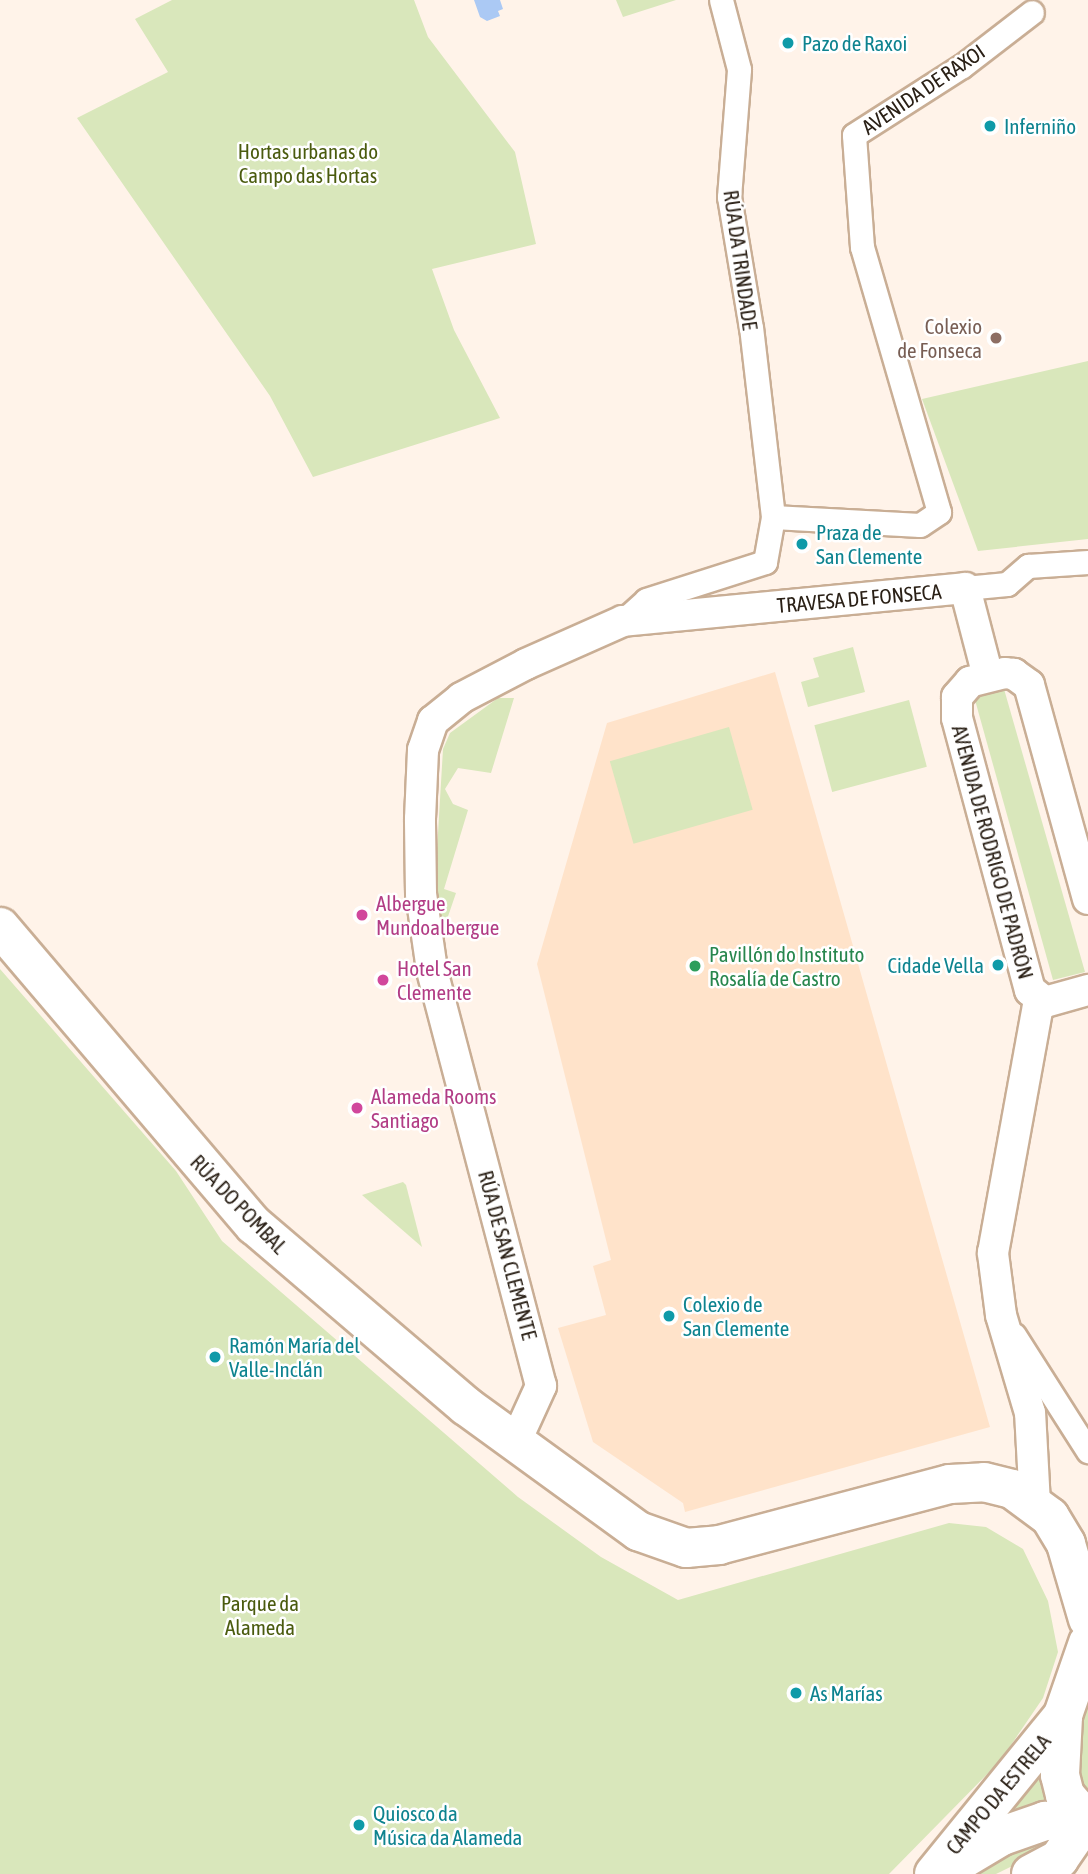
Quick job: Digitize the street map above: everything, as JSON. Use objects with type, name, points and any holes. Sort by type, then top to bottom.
[{"type":"street","name":"RÚA DA TRINDADE","points":[[721,0],[738,69],[729,197],[751,328],[773,517]]},
{"type":"street","name":"AVENIDA DE RAXOI","points":[[773,517],[920,525],[939,512],[862,247],[854,135],[962,66],[1032,12]]},
{"type":"street","points":[[623,621],[646,600],[765,562],[773,517]]},
{"type":"street","name":"TRAVESA DE FONSECA","points":[[623,621],[1007,584],[1028,566],[1088,562]]},
{"type":"street","points":[[965,588],[988,676],[1014,674],[1034,695],[1088,899]]},
{"type":"street","name":"RÚA DE SAN CLEMENTE","points":[[515,1443],[541,1386],[432,970],[421,894],[423,750],[427,733],[440,711],[551,651],[623,621]]},
{"type":"street","name":"AVENIDA DE RODRIGO DE PADRÓN","points":[[988,676],[962,688],[957,718],[1030,990],[1039,1000],[1052,1001],[1088,990]]},
{"type":"street","name":"RÚA DO POMBAL","points":[[0,927],[237,1209],[466,1406],[515,1443]]},
{"type":"street","name":"AVENIDA DE RODRIGO DE PADRÓN","points":[[1035,1504],[1030,1413],[1001,1315],[993,1253],[1039,1000]]},
{"type":"street","points":[[1001,1315],[1088,1451]]},
{"type":"street","points":[[515,1443],[638,1531],[686,1548],[719,1545],[950,1484],[998,1485],[1035,1504],[1050,1517],[1066,1544],[1088,1621]]},
{"type":"street","name":"CAMPO DA ESTRELA","points":[[1088,1621],[1063,1715],[1060,1775],[1065,1795],[1088,1819]]},
{"type":"street","name":"CAMPO DA ESTRELA","points":[[936,1874],[1063,1715]]},
{"type":"street","points":[[1031,1874],[1059,1859],[1088,1819]]},
{"type":"street","name":"CAMPO DA ESTRELA","points":[[936,1874],[1002,1836],[1045,1821],[1088,1819]]},
{"type":"shaded area","points":[[775,672],[990,1427],[685,1512],[683,1503],[593,1442],[558,1328],[606,1315],[593,1266],[611,1260],[537,964],[607,723]]},
{"type":"green space","name":"Hortas urbanas do Campo das Hortas","points":[[172,0],[414,0],[428,37],[515,152],[536,244],[432,269],[454,330],[500,418],[313,477],[270,396],[77,118],[168,72],[135,19]]},
{"type":"green space","points":[[616,0],[676,0],[623,17]]},
{"type":"green space","points":[[1088,361],[1088,539],[978,551],[922,399]]},
{"type":"green space","points":[[853,647],[865,692],[808,707],[801,682],[819,677],[813,658]]},
{"type":"green space","points":[[992,688],[1004,689],[1085,972],[1053,980],[975,700]]},
{"type":"green space","points":[[498,698],[514,698],[491,773],[458,768],[445,789],[453,804],[468,810],[444,889],[456,893],[441,937],[436,867],[443,749],[450,733]]},
{"type":"green space","points":[[909,700],[927,767],[832,792],[814,725]]},
{"type":"green space","points":[[729,727],[753,810],[634,844],[610,761]]},
{"type":"green space","name":"Parque da Alameda","points":[[0,969],[176,1171],[222,1241],[518,1497],[601,1557],[678,1600],[949,1523],[986,1527],[1023,1549],[1048,1601],[1058,1652],[1043,1698],[1000,1761],[889,1874],[0,1874]]},
{"type":"green space","points":[[403,1182],[406,1185],[422,1247],[362,1195]]},
{"type":"green space","points":[[1088,1702],[1088,1797],[1075,1771],[1079,1725]]},
{"type":"green space","points":[[1044,1759],[1051,1802],[1001,1816]]},
{"type":"green space","points":[[1062,1832],[1039,1853],[996,1874],[955,1874]]},
{"type":"water","points":[[474,0],[500,0],[503,9],[498,11],[500,16],[487,21],[480,17]]},
{"type":"place","name":"Pazo de Raxoi","points":[[788,43]]},
{"type":"place","name":"Inferniño","points":[[990,126]]},
{"type":"place","name":"Colexio de Fonseca","points":[[996,338]]},
{"type":"place","name":"Praza de San Clemente","points":[[802,544]]},
{"type":"place","name":"Albergue Mundoalbergue","points":[[362,915]]},
{"type":"place","name":"Cidade Vella","points":[[998,965]]},
{"type":"place","name":"Pavillón do Instituto Rosalía de Castro","points":[[695,966]]},
{"type":"place","name":"Hotel San Clemente","points":[[383,980]]},
{"type":"place","name":"Alameda Rooms Santiago","points":[[357,1108]]},
{"type":"place","name":"Colexio de San Clemente","points":[[669,1316]]},
{"type":"place","name":"Ramón María del Valle-Inclán","points":[[215,1357]]},
{"type":"place","name":"As Marías","points":[[796,1693]]},
{"type":"place","name":"Quiosco da Música da Alameda","points":[[359,1825]]}]
